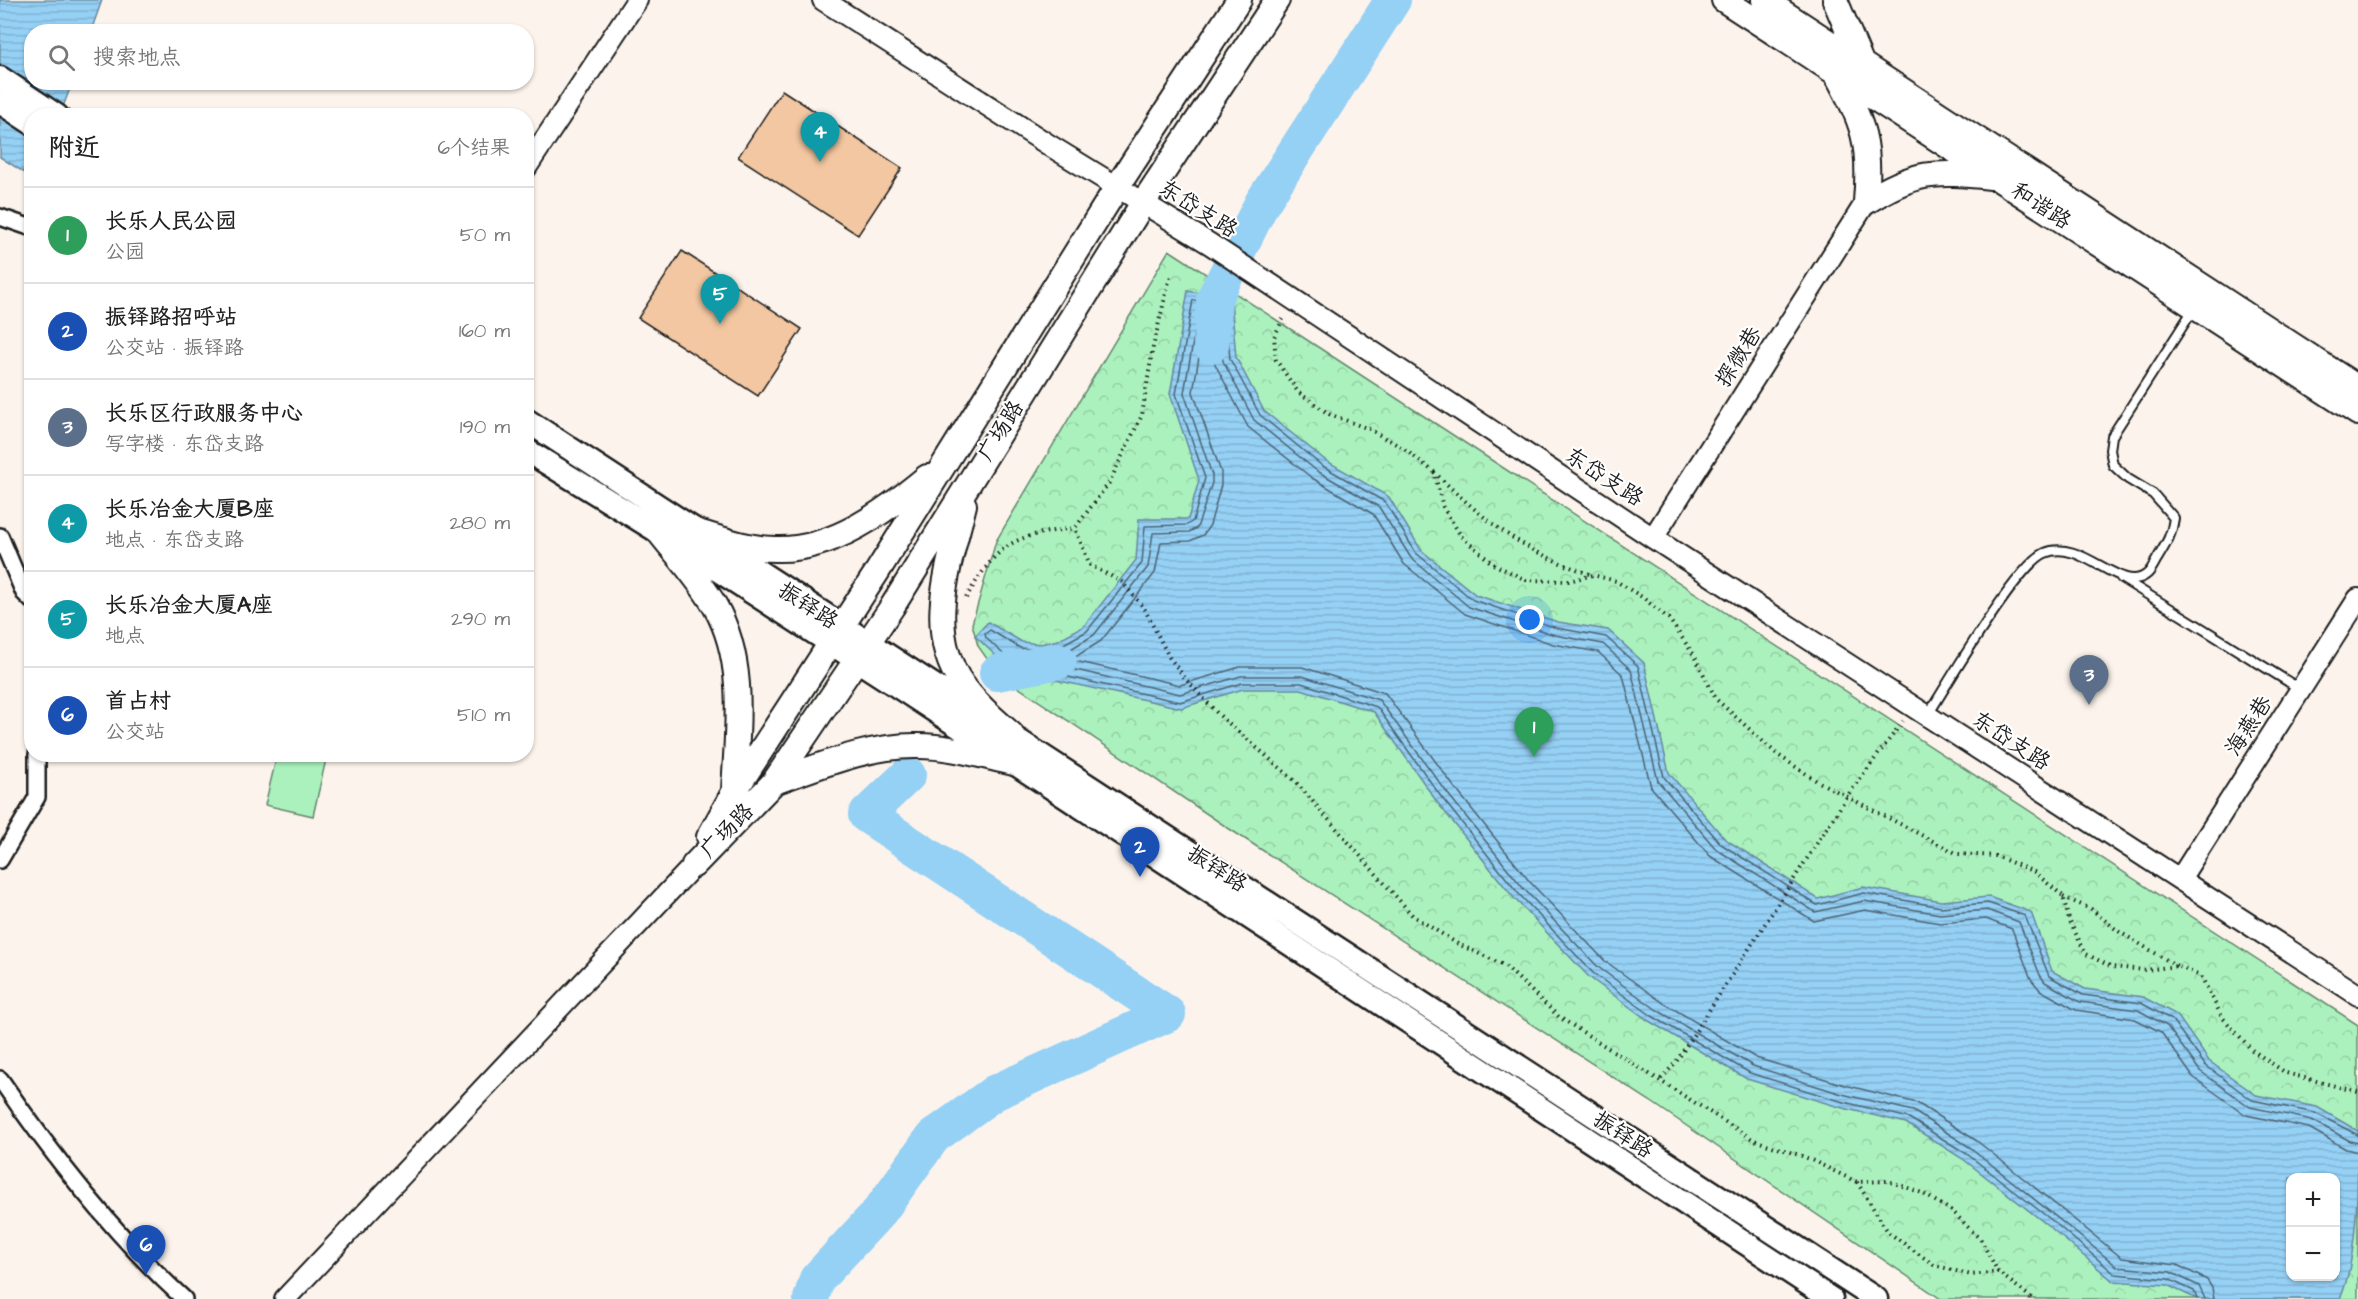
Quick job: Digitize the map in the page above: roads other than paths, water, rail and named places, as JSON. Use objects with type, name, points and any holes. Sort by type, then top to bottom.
[{"type":"main road","name":"广场路","points":[[694,865],[734,792],[836,635],[1117,187],[1239,0]]},
{"type":"main road","name":"广场路","points":[[694,865],[774,782],[862,652],[1143,203],[1277,0]]},
{"type":"main road","name":"和谐路","points":[[1724,0],[2358,413]]},
{"type":"main road","name":"和谐路","points":[[1764,0],[2358,387]]},
{"type":"main road","points":[[1835,0],[1838,12],[1862,64]]},
{"type":"main road","points":[[1836,73],[1866,137],[1869,172],[1866,202]]},
{"type":"main road","points":[[0,78],[45,108]]},
{"type":"main road","points":[[0,102],[24,118]]},
{"type":"main road","points":[[1866,202],[1890,187],[1919,175],[1961,174],[1998,178]]},
{"type":"main road","name":"振铎路","points":[[534,425],[695,531],[836,635]]},
{"type":"main road","name":"振铎路","points":[[534,455],[659,532],[836,635],[1014,763],[1831,1299]]},
{"type":"main road","points":[[695,531],[734,543],[776,550],[815,542],[850,529],[893,505],[941,466]]},
{"type":"main road","points":[[969,483],[944,591],[942,611],[945,651],[963,685],[1011,734]]},
{"type":"main road","points":[[659,532],[714,605],[730,643],[737,673],[734,792]]},
{"type":"main road","name":"振铎路","points":[[862,652],[1011,734],[1876,1299]]},
{"type":"main road","points":[[774,782],[845,758],[897,747],[945,749],[1014,763]]},
{"type":"street","points":[[534,156],[637,0]]},
{"type":"street","name":"东岱支路","points":[[823,0],[1210,244],[1285,296],[1653,538],[2358,995]]},
{"type":"street","name":"探微巷","points":[[1653,538],[1866,202]]},
{"type":"street","points":[[0,217],[24,225]]},
{"type":"street","points":[[0,536],[24,593]]},
{"type":"street","name":"海燕巷","points":[[2180,879],[2358,599]]},
{"type":"street","points":[[0,861],[37,797],[37,762]]},
{"type":"street","points":[[285,1299],[694,865]]},
{"type":"street","points":[[0,1079],[112,1225],[153,1271],[184,1299]]},
{"type":"lane","points":[[2118,576],[2139,579],[2147,574],[2172,535],[2174,518],[2153,494],[2128,479],[2113,465],[2110,450],[2112,436],[2195,306]]},
{"type":"lane","points":[[1920,711],[2020,574],[2031,562],[2045,553],[2058,549],[2082,554],[2301,690]]},
{"type":"water","points":[[0,0],[102,0],[93,24],[24,24],[24,90],[69,90],[63,108],[24,108],[24,172],[0,157]]},
{"type":"water","points":[[1188,291],[1231,299],[1236,357],[1264,411],[1325,460],[1389,497],[1421,550],[1476,595],[1558,622],[1608,630],[1644,663],[1669,773],[1725,839],[1818,899],[1863,887],[1941,901],[1989,897],[2031,912],[2052,971],[2085,989],[2143,997],[2177,1015],[2209,1061],[2256,1095],[2317,1107],[2358,1131],[2354,1241],[2346,1283],[2340,1299],[2197,1299],[2167,1285],[2113,1281],[2050,1227],[1963,1159],[1906,1123],[1839,1107],[1747,1079],[1649,1021],[1589,977],[1513,897],[1437,802],[1374,712],[1301,689],[1243,689],[1181,708],[1011,670],[975,636],[988,622],[1022,642],[1040,644],[1058,640],[1084,626],[1136,560],[1139,519],[1188,519],[1199,480],[1170,394]]},
{"type":"waterway","points":[[1211,345],[1214,299],[1262,203],[1393,0]]},
{"type":"waterway","points":[[997,673],[1059,661]]},
{"type":"waterway","points":[[811,1299],[817,1279],[880,1211],[933,1137],[994,1093],[1168,1014],[866,815],[908,775]]},
{"type":"place","name":"长乐冶金大厦B座","points":[[820,162]]},
{"type":"place","name":"长乐冶金大厦A座","points":[[720,324]]},
{"type":"place","name":"长乐区行政服务中心","points":[[2089,705]]},
{"type":"place","name":"长乐人民公园","points":[[1534,757]]},
{"type":"place","name":"振铎路招呼站","points":[[1140,877]]},
{"type":"place","name":"首占村","points":[[146,1275]]}]
